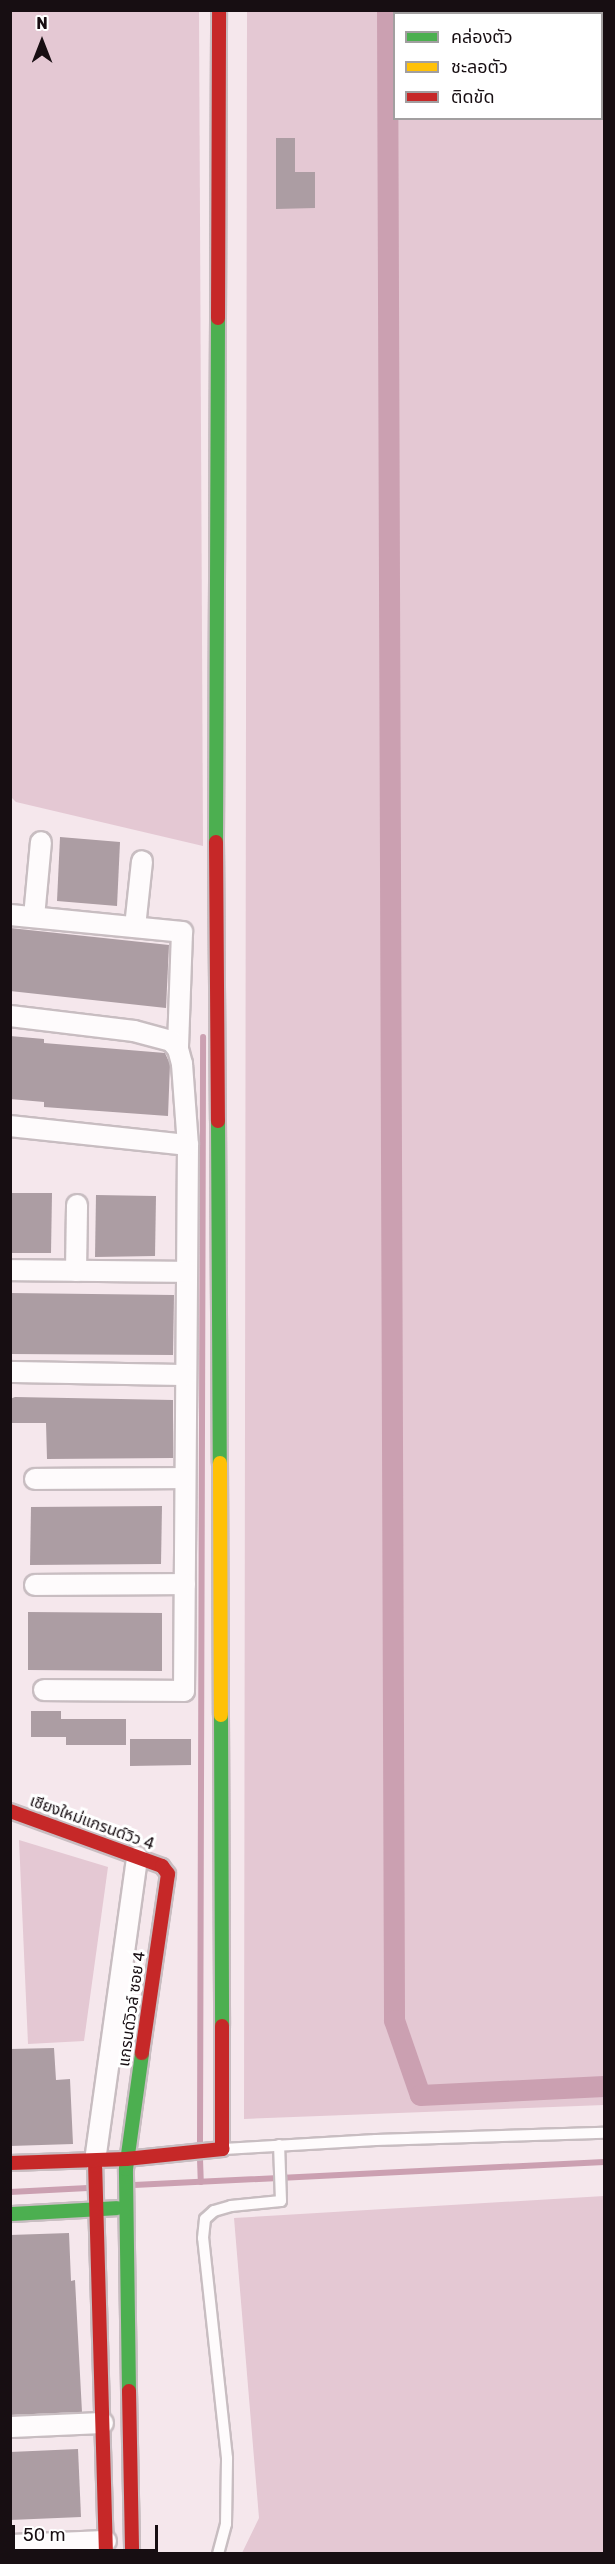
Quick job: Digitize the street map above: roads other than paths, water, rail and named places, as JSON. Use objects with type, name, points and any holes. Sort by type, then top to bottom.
[{"type":"street","points":[[10,2163],[126,2164],[191,2152],[219,2150],[216,765],[219,10]]},
{"type":"street","points":[[34,917],[41,842]]},
{"type":"street","points":[[135,927],[142,861]]},
{"type":"street","points":[[10,915],[182,932],[178,1049],[182,1064],[188,1145],[184,1691],[44,1690]]},
{"type":"street","points":[[10,1016],[65,1021],[150,1034],[171,1041],[178,1049]]},
{"type":"street","points":[[10,1126],[188,1145]]},
{"type":"street","points":[[76,1271],[77,1205]]},
{"type":"street","points":[[10,1270],[187,1272]]},
{"type":"street","points":[[10,1372],[186,1375]]},
{"type":"street","points":[[35,1479],[185,1478]]},
{"type":"street","points":[[35,1586],[184,1584]]},
{"type":"street","name":"เชียงใหม่แกรนด์วิว 4","points":[[10,1811],[162,1866]]},
{"type":"street","points":[[10,2545],[106,2547],[98,2205],[95,2165],[137,1857]]},
{"type":"street","name":"แกรนด์วิวล์ ซอย 4","points":[[132,2553],[126,2164],[168,1874],[162,1866]]},
{"type":"street","points":[[10,2214],[128,2204]]},
{"type":"street","points":[[10,2427],[103,2423]]},
{"type":"lane","points":[[219,2150],[279,2145],[604,2133]]},
{"type":"lane","points":[[218,2553],[226,2524],[227,2458],[203,2238],[205,2218],[214,2211],[231,2206],[281,2201],[279,2145]]},
{"type":"waterway","points":[[387,10],[394,2020],[420,2095],[604,2086]]},
{"type":"waterway","points":[[200,2143],[203,1037]]},
{"type":"waterway","points":[[200,2159],[201,2182]]},
{"type":"waterway","points":[[134,2185],[604,2162]]},
{"type":"waterway","points":[[10,2192],[88,2188]]}]
